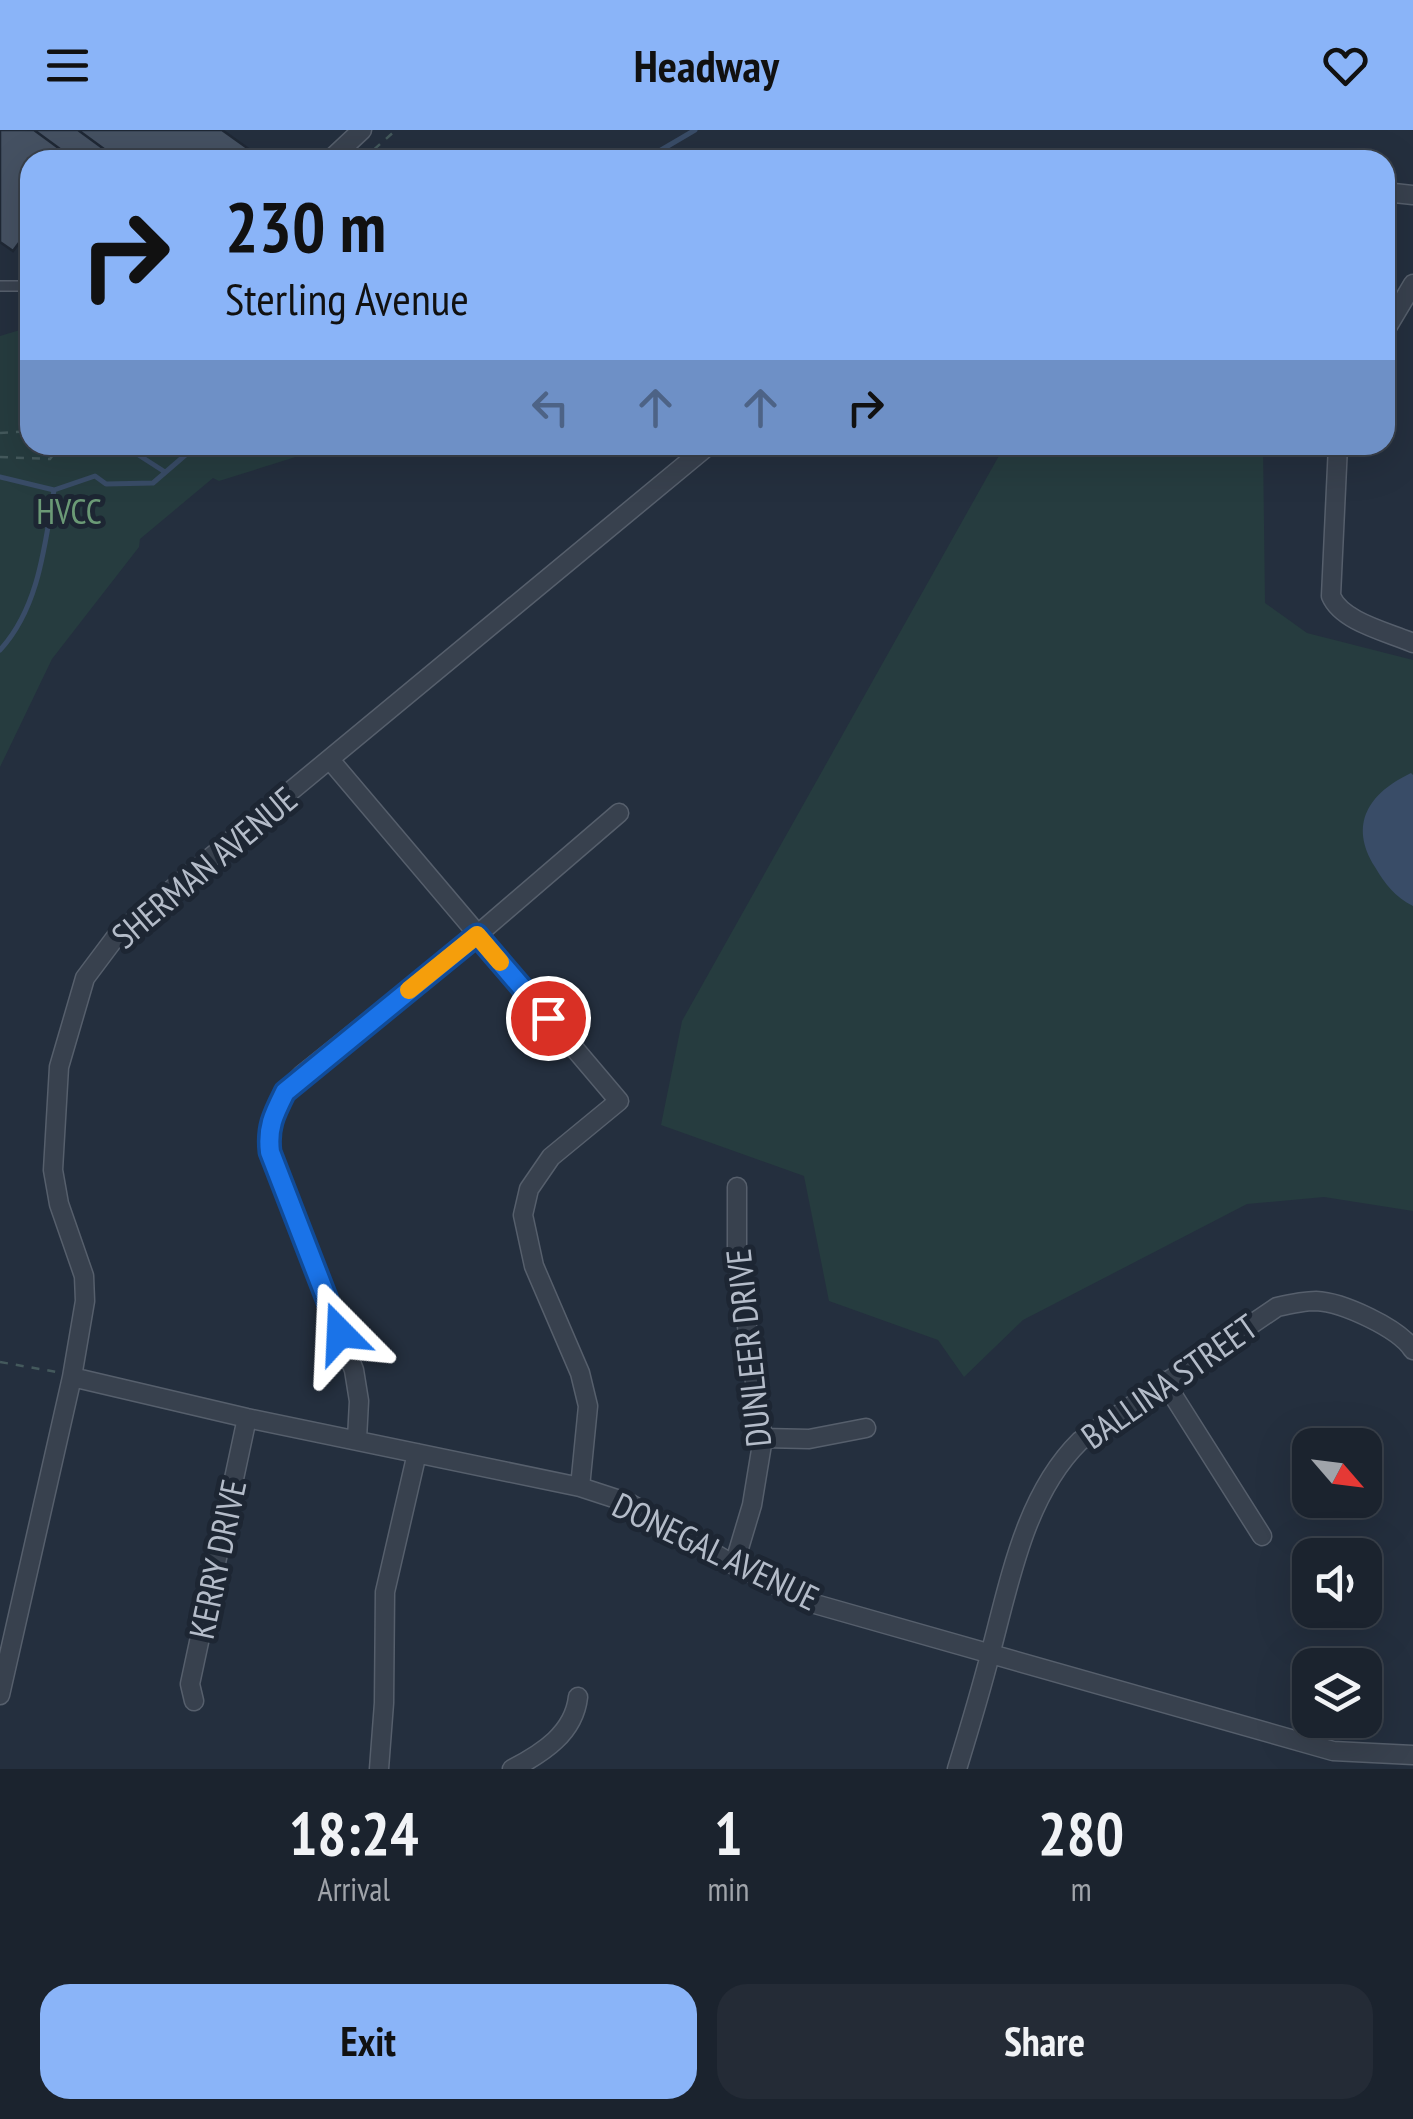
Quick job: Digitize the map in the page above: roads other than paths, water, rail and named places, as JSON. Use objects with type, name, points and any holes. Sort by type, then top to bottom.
[{"type":"street","points":[[341,150],[362,130]]},
{"type":"street","points":[[1395,315],[1413,284]]},
{"type":"street","name":"SHERMAN AVENUE","points":[[0,1695],[72,1377],[85,1302],[84,1276],[59,1204],[52,1170],[59,1067],[85,978],[118,934],[697,455]]},
{"type":"street","points":[[1337,455],[1330,596],[1336,608],[1413,642]]},
{"type":"street","points":[[331,761],[619,1101],[551,1158],[530,1188],[523,1215],[534,1266],[584,1389],[588,1430],[580,1486]]},
{"type":"street","points":[[357,1439],[359,1400],[354,1370],[270,1152],[270,1120],[285,1092],[302,1075],[477,935],[619,813]]},
{"type":"street","name":"DUNLEER DRIVE","points":[[734,1565],[752,1506],[763,1438],[737,1256],[737,1187]]},
{"type":"street","name":"BALLINA STREET","points":[[957,1769],[1022,1544],[1062,1458],[1080,1440],[1277,1307],[1299,1302],[1331,1303],[1377,1322],[1409,1343],[1413,1350]]},
{"type":"street","name":"DONEGAL AVENUE","points":[[72,1377],[247,1418],[580,1486],[628,1503],[734,1565],[815,1604],[1333,1751],[1413,1756]]},
{"type":"street","points":[[1164,1381],[1262,1536]]},
{"type":"street","name":"KERRY DRIVE","points":[[194,1700],[190,1684],[247,1418]]},
{"type":"street","points":[[763,1438],[809,1439],[866,1428]]},
{"type":"street","points":[[383,1768],[384,1592],[417,1453]]},
{"type":"street","points":[[512,1769],[562,1737],[576,1712],[578,1697]]},
{"type":"water","points":[[1411,773],[1413,906],[1383,879],[1363,837],[1363,824],[1374,800]]},
{"type":"waterway","points":[[661,150],[695,130]]},
{"type":"waterway","points":[[139,455],[165,472]]},
{"type":"waterway","points":[[0,477],[54,490],[95,476],[106,484],[153,483],[185,455]]},
{"type":"waterway","points":[[0,650],[24,615],[32,595],[54,490]]},
{"type":"park label","name":"HVCC","points":[[69,511]]}]
